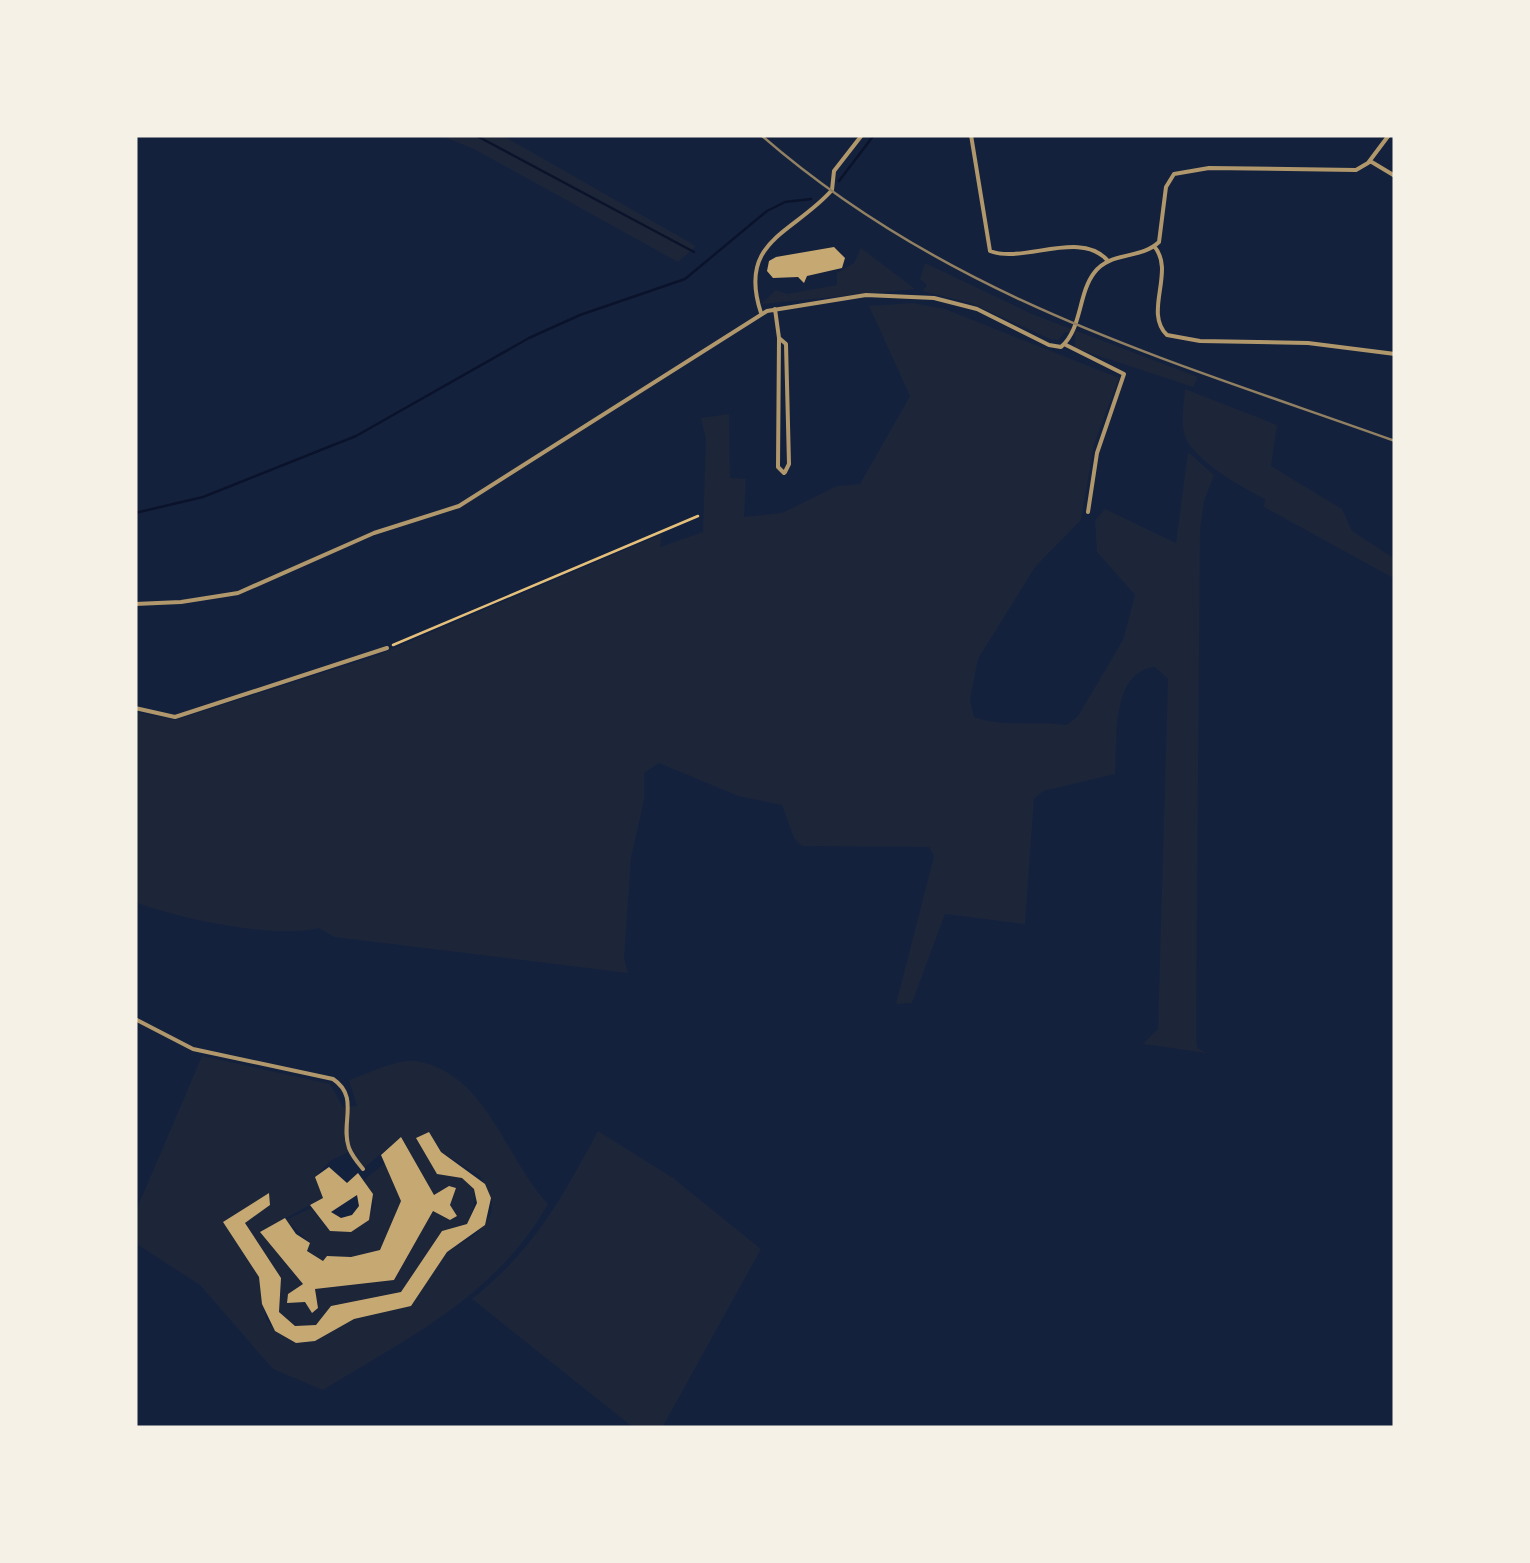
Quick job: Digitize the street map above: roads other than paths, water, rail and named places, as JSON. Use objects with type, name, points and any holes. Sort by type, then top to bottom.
[{"type":"street","points":[[761,313],[752,280],[757,262],[782,229],[832,190],[834,171],[862,135]]},
{"type":"street","points":[[971,135],[990,252],[1075,248],[1103,255],[1108,261]]},
{"type":"street","points":[[1065,344],[1090,279],[1108,261],[1154,246],[1162,232],[1167,184],[1178,172],[1210,168],[1352,171],[1370,160],[1389,135]]},
{"type":"street","points":[[1370,160],[1395,176]]},
{"type":"street","points":[[1154,246],[1162,261],[1158,319],[1166,335],[1200,341],[1322,344],[1395,354]]},
{"type":"street","points":[[135,604],[238,593],[374,533],[464,503],[761,313],[866,295],[934,298],[982,312],[1052,346],[1065,344],[1124,374],[1097,453],[1088,512]]},
{"type":"street","points":[[775,309],[779,338],[778,467],[784,473],[789,464],[786,344],[779,338]]},
{"type":"street","points":[[135,708],[174,717],[386,648]]},
{"type":"street","points":[[135,1019],[193,1050],[332,1079],[347,1093],[348,1142],[363,1170]]},
{"type":"waterway","points":[[475,135],[694,252]]},
{"type":"waterway","points":[[839,181],[874,135]]},
{"type":"waterway","points":[[135,513],[203,497],[356,436],[529,338],[580,315],[685,279],[767,211],[785,202],[811,199]]},
{"type":"railway","points":[[761,135],[833,192],[907,240],[983,282],[1143,351],[1395,441]]}]
